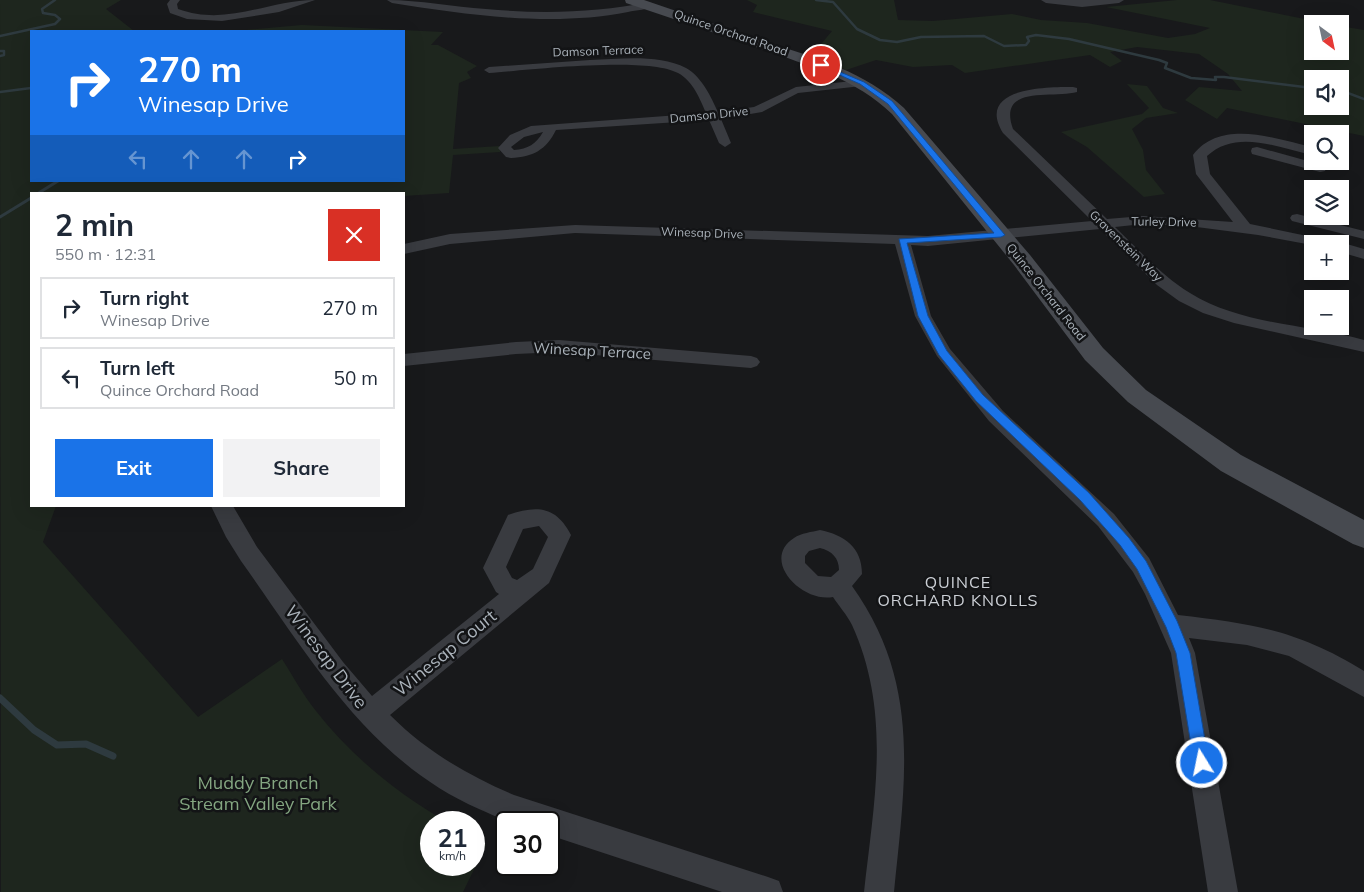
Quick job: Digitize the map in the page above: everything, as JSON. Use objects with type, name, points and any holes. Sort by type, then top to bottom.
[{"type":"street","points":[[176,0],[172,4],[174,11],[179,14],[209,17],[264,12],[310,0]]},
{"type":"street","points":[[392,0],[458,9],[548,14],[616,12],[649,5]]},
{"type":"street","name":"Quince Orchard Road","points":[[631,0],[821,65],[862,83],[881,96],[898,111],[1001,235],[1094,354],[1137,396],[1231,463],[1364,535]]},
{"type":"street","points":[[1046,0],[1082,4],[1119,0]]},
{"type":"street","name":"Damson Terrace","points":[[489,70],[626,62],[653,63],[683,70],[703,93],[725,143]]},
{"type":"street","name":"Damson Drive","points":[[552,127],[713,116],[758,110],[786,93],[796,90],[862,83]]},
{"type":"street","name":"Gravenstein Way","points":[[1073,90],[1028,92],[1018,96],[1006,104],[1001,111],[1002,122],[1007,130],[1163,282],[1192,302],[1252,324],[1364,346]]},
{"type":"street","points":[[1244,227],[1203,174],[1200,155],[1207,146],[1221,139],[1250,137],[1304,149]]},
{"type":"street","points":[[1240,138],[1249,146],[1266,155],[1304,164]]},
{"type":"street","points":[[1297,218],[1364,235]]},
{"type":"street","name":"Turley Drive","points":[[1001,235],[1103,224],[1176,220],[1244,227],[1304,239]]},
{"type":"street","name":"Winesap Drive","points":[[405,249],[450,239],[590,229],[902,241],[1001,235]]},
{"type":"street","points":[[902,241],[923,316],[943,352],[996,416],[1084,497],[1125,542],[1141,565],[1172,625],[1183,653],[1223,892]]},
{"type":"street","points":[[1349,250],[1364,254]]},
{"type":"street","name":"Winesap Terrace","points":[[405,360],[516,348],[559,346],[750,362]]},
{"type":"street","name":"Winesap Drive","points":[[222,507],[236,535],[340,680],[370,714],[404,746],[438,772],[473,792],[514,809],[711,883],[768,892]]},
{"type":"street","points":[[838,585],[861,618],[877,658],[891,722],[892,770],[878,892]]},
{"type":"street","name":"Winesap Court","points":[[370,714],[520,592]]},
{"type":"street","points":[[1172,625],[1260,636],[1291,645],[1323,660],[1364,685]]},
{"type":"green space","name":"Muddy Branch Stream Valley Park","points":[[0,0],[121,0],[106,9],[133,30],[30,30],[30,182],[405,182],[405,30],[443,32],[431,45],[438,45],[477,66],[467,72],[471,78],[459,83],[453,149],[500,146],[500,152],[453,155],[449,193],[405,196],[405,192],[30,192],[30,507],[56,507],[43,542],[198,717],[282,659],[311,705],[344,743],[376,773],[429,811],[420,811],[420,876],[471,876],[463,892],[1,892]]},
{"type":"green space","points":[[747,0],[894,0],[898,20],[933,21],[1012,14],[1041,20],[1087,23],[1168,38],[1195,34],[1210,28],[1106,7],[1177,0],[1210,0],[1304,19],[1304,60],[1349,60],[1349,28],[1364,30],[1364,136],[1349,133],[1349,125],[1310,125],[1227,108],[1217,119],[1185,100],[1199,87],[1242,91],[1228,74],[1199,54],[1137,47],[1110,52],[1122,61],[1110,67],[1090,55],[965,73],[952,65],[913,67],[876,60],[846,70],[811,56],[832,31],[753,12],[757,5]]},
{"type":"green space","name":"Muddy Branch Stream Valley Park","points":[[302,25],[403,30],[245,30]]},
{"type":"green space","points":[[1127,84],[1147,86],[1163,108],[1178,113],[1146,118],[1132,129],[1143,150],[1146,170],[1165,194],[1144,197],[1087,147],[1061,132],[1142,114],[1149,108]]},
{"type":"waterway","points":[[0,36],[55,24],[60,19],[55,15],[43,13],[42,9],[55,0]]},
{"type":"waterway","points":[[816,0],[833,2],[857,29],[880,40],[897,42],[921,37],[984,36],[1004,46],[1026,45],[1029,41],[1027,37],[1036,35],[1069,39],[1159,60],[1167,63],[1165,68],[1191,78],[1216,80],[1215,77],[1224,77],[1304,87]]},
{"type":"waterway","points":[[0,51],[4,51],[4,55],[0,56]]},
{"type":"waterway","points":[[0,92],[30,88]]},
{"type":"waterway","points":[[1349,93],[1364,99]]},
{"type":"waterway","points":[[40,192],[56,182]]},
{"type":"waterway","points":[[0,217],[30,199]]},
{"type":"waterway","points":[[0,698],[34,730],[57,745],[86,744],[113,756]]},
{"type":"district","name":"QUINCE ORCHARD KNOLLS","points":[[958,591]]},
{"type":"route","points":[[821,65],[862,83],[890,102],[1001,235],[928,241],[902,241],[923,316],[943,352],[980,398],[996,416],[1084,497],[1125,542],[1141,565],[1172,625],[1183,653],[1202,763]]}]
